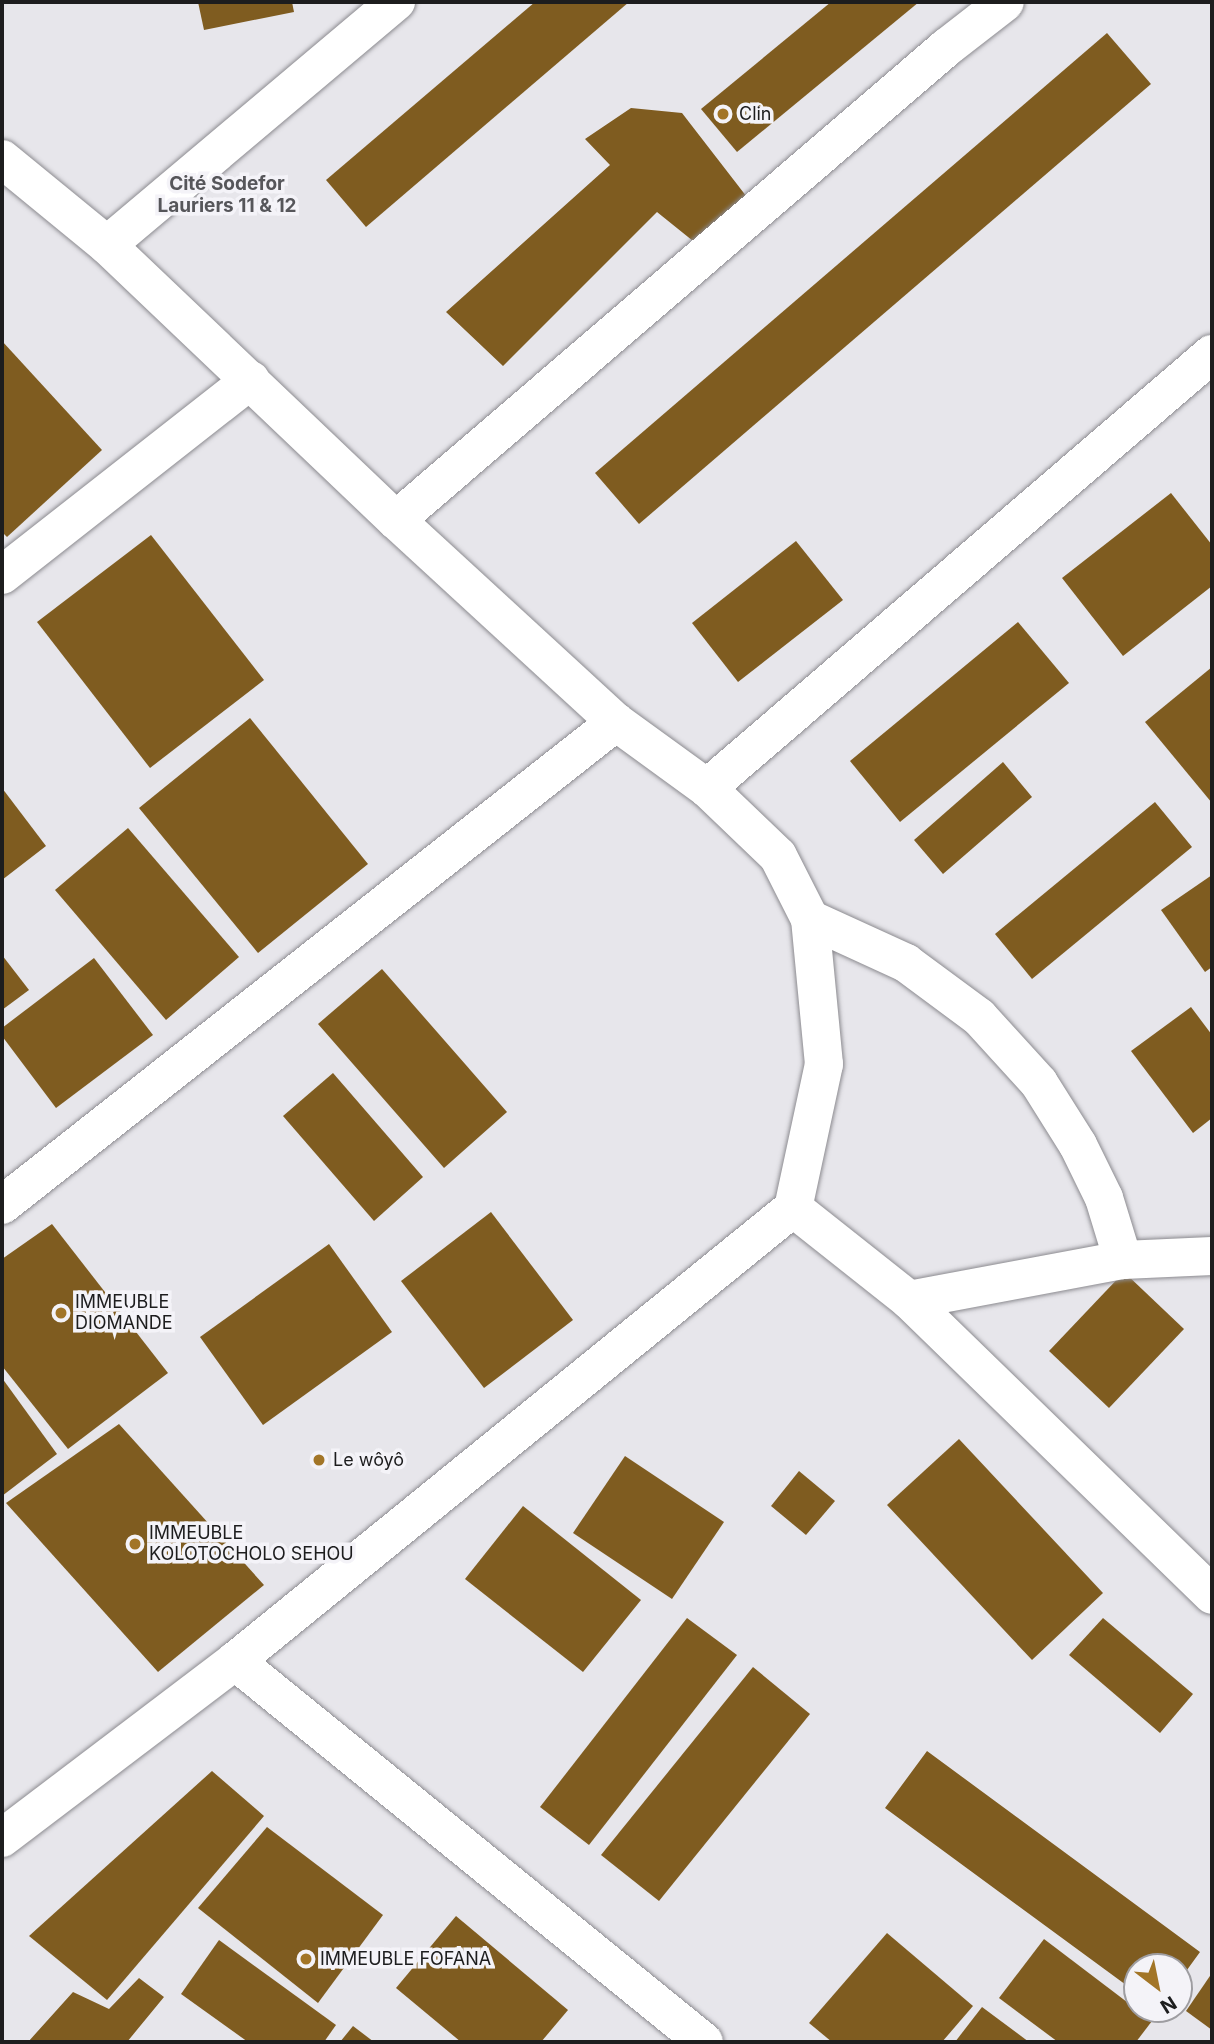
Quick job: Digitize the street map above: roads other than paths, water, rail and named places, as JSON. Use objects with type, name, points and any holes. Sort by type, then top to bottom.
[{"type":"street","points":[[107,245],[396,2]]},
{"type":"street","points":[[396,520],[947,47],[1005,2]]},
{"type":"street","points":[[2,159],[107,245],[396,520],[616,722],[707,788],[778,856],[810,919],[824,1064],[793,1208],[235,1661],[2,1838]]},
{"type":"street","points":[[707,788],[1212,354]]},
{"type":"street","points":[[2,575],[251,380]]},
{"type":"street","points":[[2,1205],[616,722]]},
{"type":"street","points":[[810,919],[906,962],[979,1017],[1039,1083],[1078,1146],[1104,1198],[1123,1260]]},
{"type":"street","points":[[793,1208],[909,1300],[1212,1595]]},
{"type":"street","points":[[909,1300],[1123,1260],[1212,1256]]},
{"type":"street","points":[[235,1661],[704,2042]]},
{"type":"place","name":"Clin","points":[[723,114]]},
{"type":"place","name":"IMMEUBLE DIOMANDE","points":[[61,1313]]},
{"type":"place","name":"Le wôyô","points":[[319,1460]]},
{"type":"place","name":"IMMEUBLE KOLOTOCHOLO SEHOU","points":[[135,1544]]},
{"type":"place","name":"IMMEUBLE FOFANA","points":[[306,1959]]},
{"type":"district","name":"Cité Sodefor Lauriers 11 & 12","points":[[227,195]]}]
